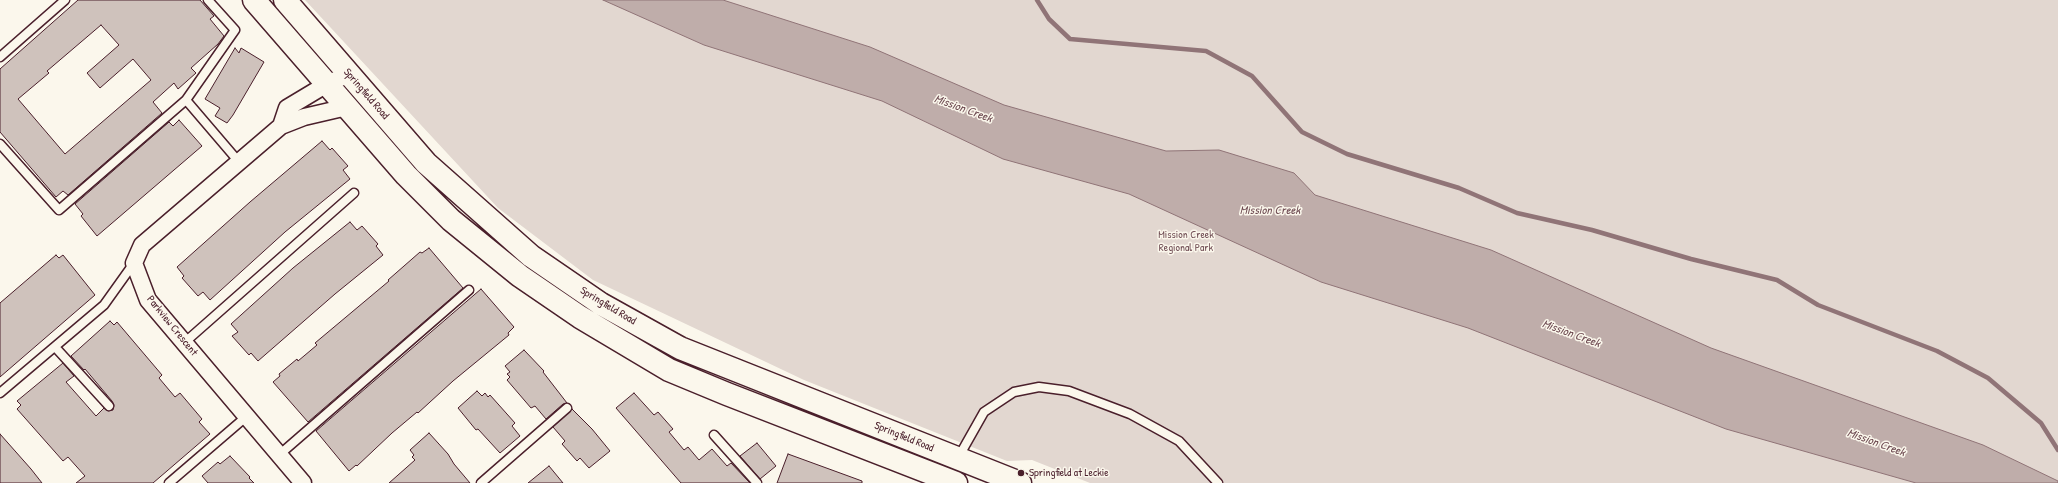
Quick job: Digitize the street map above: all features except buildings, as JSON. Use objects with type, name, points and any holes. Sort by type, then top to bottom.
[{"type":"main road","name":"Springfield Road","points":[[254,0],[406,175],[451,220],[520,276],[580,317],[669,370],[952,482]]},
{"type":"main road","name":"Springfield Road","points":[[285,0],[426,163],[469,203],[531,256],[601,304],[680,348],[1020,483]]},
{"type":"main road","points":[[952,482],[958,458]]},
{"type":"street","points":[[281,126],[287,108],[327,84],[349,74]]},
{"type":"street","points":[[134,263],[142,245],[281,126],[304,117],[347,107]]},
{"type":"street","name":"Parkview Crescent","points":[[134,263],[148,300],[303,483]]},
{"type":"lane","points":[[0,57],[65,0]]},
{"type":"lane","points":[[0,144],[59,210],[186,100],[235,30],[208,0]]},
{"type":"lane","points":[[186,100],[240,162]]},
{"type":"lane","points":[[184,343],[354,193]]},
{"type":"lane","points":[[0,393],[104,306],[134,263]]},
{"type":"lane","points":[[279,455],[469,290]]},
{"type":"lane","points":[[55,347],[109,406]]},
{"type":"lane","points":[[958,458],[984,412],[1014,392],[1039,387],[1070,392],[1130,414],[1179,441],[1218,483]]},
{"type":"lane","points":[[481,483],[568,408]]},
{"type":"lane","points":[[173,482],[247,416]]},
{"type":"lane","points":[[714,435],[757,483]]},
{"type":"green space","name":"Mission Creek Regional Park","points":[[305,0],[2058,0],[2058,483],[1090,483],[1032,460],[1007,461],[804,380],[593,280],[498,208]]},
{"type":"water","name":"Mission Creek","points":[[603,0],[723,0],[870,47],[1004,105],[1166,151],[1219,150],[1294,173],[1315,195],[1491,250],[1711,348],[1983,445],[2058,481],[2058,483],[1916,483],[1726,429],[1468,328],[1321,282],[1129,194],[1003,159],[882,101],[704,45]]},
{"type":"waterway","points":[[1037,0],[1049,19],[1070,39],[1206,51],[1252,76],[1302,132],[1347,154],[1459,188],[1517,213],[1592,230],[1691,259],[1777,280],[1818,305],[1937,351],[1988,378],[2041,423],[2058,450]]},
{"type":"place","name":"Springfield at Leckie","points":[[1021,473]]}]
